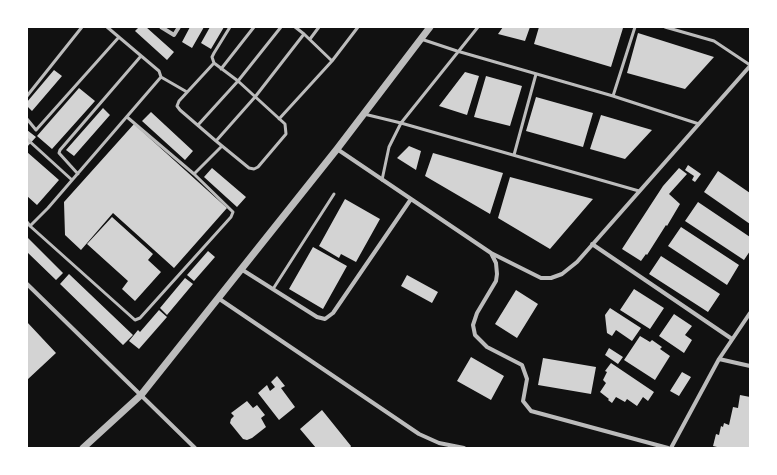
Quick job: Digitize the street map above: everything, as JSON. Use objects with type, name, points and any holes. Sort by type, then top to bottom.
[{"type":"street","points":[[161,27],[174,35],[179,27]]},
{"type":"street","points":[[83,448],[141,395],[337,149],[430,27]]},
{"type":"street","points":[[337,149],[491,253],[540,278],[551,278],[562,274],[577,262],[750,65]]},
{"type":"street","points":[[241,269],[317,317],[325,319],[333,314],[411,199]]},
{"type":"street","points":[[592,244],[732,339]]},
{"type":"street","points":[[491,253],[496,263],[496,281],[477,313],[473,325],[474,330],[476,335],[487,347],[522,365],[527,379],[523,401],[531,411],[668,448]]},
{"type":"street","points":[[27,284],[195,448]]},
{"type":"street","points":[[218,298],[419,434],[439,443],[464,448]]},
{"type":"street","points":[[671,448],[719,359],[750,313]]},
{"type":"street","points":[[719,359],[750,366]]},
{"type":"lane","points":[[27,96],[82,27]]},
{"type":"lane","points":[[107,27],[159,71],[161,77],[188,92]]},
{"type":"lane","points":[[214,63],[179,101],[177,106],[222,146],[249,168],[254,169],[258,167],[286,134],[285,124],[238,81],[214,63],[212,57],[214,52],[230,27]]},
{"type":"lane","points":[[221,69],[254,27]]},
{"type":"lane","points":[[198,125],[238,81],[281,27]]},
{"type":"lane","points":[[295,27],[310,39],[332,61]]},
{"type":"lane","points":[[310,39],[319,27]]},
{"type":"lane","points":[[279,118],[332,61],[358,27]]},
{"type":"lane","points":[[382,180],[389,147],[401,123],[457,51],[478,27]]},
{"type":"lane","points":[[613,96],[635,27]]},
{"type":"lane","points":[[665,27],[714,41],[750,65]]},
{"type":"lane","points":[[216,140],[255,97],[304,34]]},
{"type":"lane","points":[[27,119],[36,130],[119,37]]},
{"type":"lane","points":[[421,39],[457,51],[613,96],[699,124]]},
{"type":"lane","points":[[78,174],[59,153],[60,150],[141,56]]},
{"type":"lane","points":[[514,155],[536,74]]},
{"type":"lane","points":[[30,226],[78,174],[161,77]]},
{"type":"lane","points":[[363,114],[401,123],[639,191]]},
{"type":"lane","points":[[27,222],[135,320],[140,318],[232,217],[233,212],[194,174],[127,117]]},
{"type":"lane","points":[[27,139],[72,180]]},
{"type":"lane","points":[[194,174],[222,146]]},
{"type":"lane","points":[[273,289],[334,194]]},
{"type":"building","points":[[139,27],[146,27],[174,52],[167,60],[135,31]]},
{"type":"building","points":[[190,27],[204,27],[192,48],[182,42]]},
{"type":"building","points":[[210,27],[224,27],[211,49],[201,43]]},
{"type":"building","points":[[503,27],[530,27],[525,41],[498,34]]},
{"type":"building","points":[[539,27],[623,28],[611,67],[534,44]]},
{"type":"building","points":[[638,33],[714,57],[685,89],[627,73]]},
{"type":"building","points":[[54,70],[62,76],[32,111],[27,106],[27,102]]},
{"type":"building","points":[[465,72],[479,76],[467,115],[439,106]]},
{"type":"building","points":[[486,76],[522,86],[510,126],[474,117]]},
{"type":"building","points":[[79,88],[95,101],[52,149],[37,136]]},
{"type":"building","points":[[536,97],[593,113],[583,147],[526,131]]},
{"type":"building","points":[[103,108],[110,115],[74,156],[66,150]]},
{"type":"building","points":[[151,112],[193,151],[185,160],[142,121]]},
{"type":"building","points":[[601,115],[652,130],[625,159],[590,149]]},
{"type":"building","points":[[134,124],[227,208],[174,268],[113,213],[81,250],[65,235],[64,202]]},
{"type":"building","points":[[27,130],[36,137],[27,147]]},
{"type":"building","points":[[409,146],[421,151],[416,170],[397,158]]},
{"type":"building","points":[[27,152],[59,180],[37,205],[27,196]]},
{"type":"building","points":[[433,153],[503,173],[490,214],[425,176]]},
{"type":"building","points":[[688,165],[701,174],[695,182],[692,180],[694,176],[685,170]]},
{"type":"building","points":[[212,168],[246,197],[237,207],[204,177]]},
{"type":"building","points":[[679,168],[687,174],[669,194],[680,204],[667,226],[666,225],[647,255],[646,254],[641,261],[622,249],[663,186]]},
{"type":"building","points":[[718,171],[750,193],[750,224],[704,192]]},
{"type":"building","points":[[510,177],[593,199],[550,249],[498,218]]},
{"type":"building","points":[[345,199],[380,219],[356,262],[341,254],[339,258],[319,246]]},
{"type":"building","points":[[698,202],[750,237],[750,251],[744,260],[685,221]]},
{"type":"building","points":[[112,217],[153,254],[148,260],[161,272],[135,301],[122,289],[128,281],[87,244]]},
{"type":"building","points":[[681,227],[739,265],[727,285],[668,246]]},
{"type":"building","points":[[28,238],[63,273],[56,280],[27,252]]},
{"type":"building","points":[[313,247],[347,266],[323,309],[289,289]]},
{"type":"building","points":[[208,251],[215,257],[194,281],[187,275]]},
{"type":"building","points":[[661,256],[720,294],[708,312],[649,274]]},
{"type":"building","points":[[69,274],[133,335],[123,345],[60,284]]},
{"type":"building","points":[[407,275],[438,292],[432,303],[401,286]]},
{"type":"building","points":[[185,278],[193,284],[167,315],[160,308]]},
{"type":"building","points":[[634,289],[664,308],[650,329],[620,310]]},
{"type":"building","points":[[516,290],[538,304],[517,338],[495,324]]},
{"type":"building","points":[[610,308],[641,328],[632,341],[616,330],[612,336],[607,333],[605,315]]},
{"type":"building","points":[[159,310],[167,317],[139,349],[129,341],[138,330],[140,332]]},
{"type":"building","points":[[674,314],[692,326],[685,335],[692,340],[684,353],[659,336]]},
{"type":"building","points":[[27,322],[56,353],[27,380]]},
{"type":"building","points":[[640,336],[650,342],[652,340],[662,347],[660,349],[670,356],[655,380],[624,360]]},
{"type":"building","points":[[609,348],[623,357],[618,364],[605,355]]},
{"type":"building","points":[[471,357],[504,376],[491,400],[457,381]]},
{"type":"building","points":[[543,358],[596,367],[591,394],[538,385]]},
{"type":"building","points":[[611,363],[654,392],[648,401],[643,397],[637,406],[627,399],[625,402],[616,397],[612,403],[600,392],[606,383],[603,380],[607,372],[605,371]]},
{"type":"building","points":[[682,372],[691,377],[679,396],[670,391]]},
{"type":"building","points":[[277,376],[285,386],[281,388],[295,407],[279,420],[258,393],[267,385],[270,391],[275,387],[271,382]]},
{"type":"building","points":[[740,395],[750,397],[749,448],[721,448],[713,446],[716,434],[719,435],[721,426],[723,427],[724,423],[729,425],[733,407],[738,408]]},
{"type":"building","points":[[247,401],[253,408],[257,405],[265,415],[261,418],[266,427],[247,440],[243,439],[230,423],[234,416],[231,413]]},
{"type":"building","points":[[322,410],[351,446],[350,448],[316,448],[300,429]]}]
